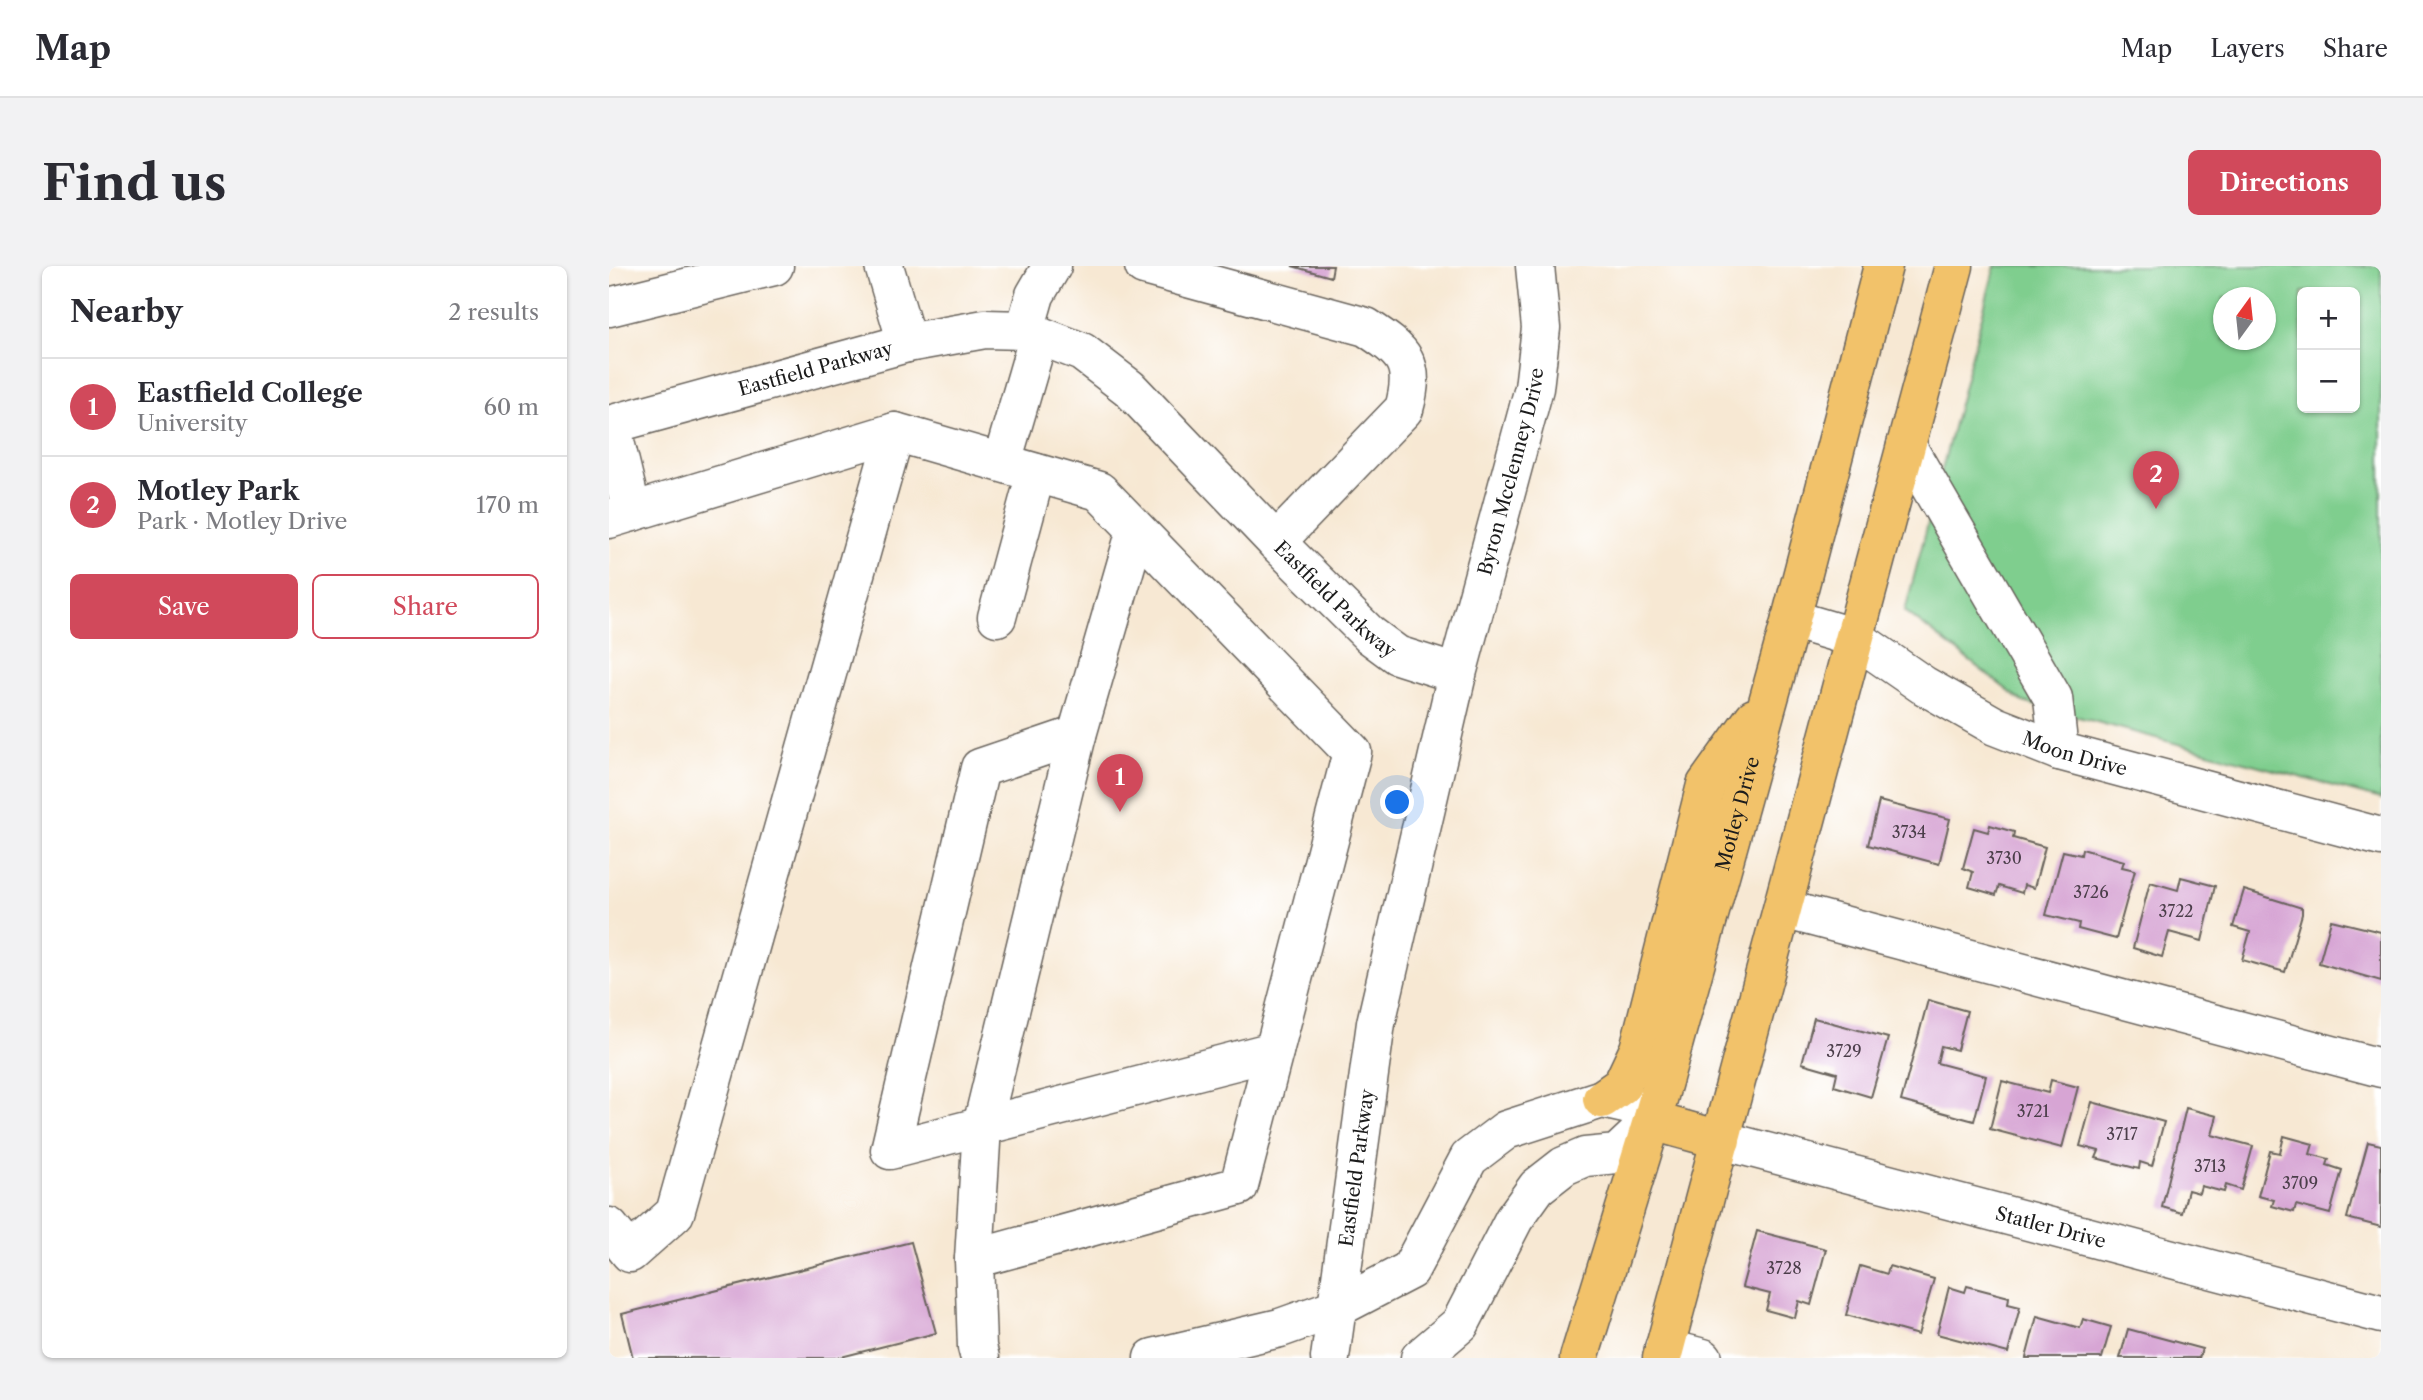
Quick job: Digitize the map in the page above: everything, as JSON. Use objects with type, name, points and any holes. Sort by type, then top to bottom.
[{"type":"main road","name":"Motley Drive","points":[[1579,1358],[1652,1121],[1791,618],[1883,266]]},
{"type":"main road","points":[[1663,1353],[1954,266]]},
{"type":"main road","points":[[1602,1099],[1622,1085],[1639,1049],[1706,785],[1768,699]]},
{"type":"main road","points":[[1652,1121],[1721,1140]]},
{"type":"street","points":[[609,307],[774,266]]},
{"type":"street","points":[[884,266],[907,343]]},
{"type":"street","points":[[996,617],[1019,468],[1035,295],[1052,266]]},
{"type":"street","points":[[1144,266],[1366,327],[1387,341],[1405,359],[1411,384],[1404,409],[1276,542]]},
{"type":"street","name":"Byron Mcclenney Drive","points":[[1457,674],[1534,388],[1541,328],[1535,266]]},
{"type":"street","name":"Eastfield Parkway","points":[[610,425],[907,343],[985,329],[1032,332],[1082,352],[1129,388],[1276,542],[1370,635],[1398,655],[1457,674],[1375,1023],[1331,1358]]},
{"type":"street","points":[[610,425],[621,515],[895,432],[1099,491],[1352,752],[1239,1186],[974,1259]]},
{"type":"street","points":[[616,1249],[675,1213],[895,432]]},
{"type":"street","points":[[1906,445],[2053,698],[2059,751]]},
{"type":"street","points":[[980,1358],[977,1347],[974,1259],[982,1126],[1077,735],[1136,530]]},
{"type":"street","name":"Moon Drive","points":[[1791,618],[1855,638],[1923,685],[1994,726],[2059,751],[2381,837]]},
{"type":"street","points":[[1077,735],[980,768],[890,1150],[1274,1051]]},
{"type":"street","points":[[1783,909],[2381,1068]]},
{"type":"street","points":[[1153,1358],[1280,1328],[1339,1307],[1410,1270],[1469,1158],[1506,1130],[1602,1099],[1629,1105],[1652,1121],[1617,1154],[1585,1157],[1564,1166],[1538,1187],[1514,1219],[1460,1324],[1420,1358]]},
{"type":"street","name":"Statler Drive","points":[[1721,1140],[2381,1314]]},
{"type":"street","points":[[1663,1353],[1703,1358]]},
{"type":"green space","points":[[1995,266],[2381,266],[2381,799],[2023,702],[1905,611]]},
{"type":"building","points":[[1292,266],[1333,266],[1331,277]]},
{"type":"building","points":[[1879,801],[1950,819],[1939,864],[1868,845]]},
{"type":"building","points":[[1990,825],[2014,832],[2013,838],[2045,847],[2034,888],[2024,885],[2022,893],[1999,886],[1996,895],[1969,887],[1973,872],[1963,868],[1974,828],[1988,832]]},
{"type":"building","points":[[2082,849],[2124,861],[2122,867],[2135,870],[2116,939],[2078,929],[2079,923],[2046,915],[2063,851],[2081,855]]},
{"type":"building","points":[[2181,877],[2215,886],[2202,941],[2169,932],[2162,957],[2133,948],[2150,882],[2178,890]]},
{"type":"building","points":[[2244,890],[2302,908],[2285,972],[2242,960],[2250,932],[2233,927]]},
{"type":"building","points":[[2331,920],[2381,932],[2381,981],[2319,963]]},
{"type":"building","points":[[1928,1000],[1967,1011],[1957,1050],[1941,1046],[1937,1063],[1986,1076],[1974,1121],[1901,1101]]},
{"type":"building","points":[[1814,1018],[1888,1038],[1871,1097],[1834,1086],[1837,1073],[1802,1063]]},
{"type":"building","points":[[2051,1080],[2078,1087],[2062,1148],[1990,1129],[2002,1081],[2048,1093]]},
{"type":"building","points":[[2092,1102],[2164,1122],[2152,1166],[2140,1162],[2139,1169],[2096,1158],[2099,1151],[2080,1146]]},
{"type":"building","points":[[2186,1108],[2217,1116],[2212,1135],[2253,1146],[2241,1190],[2226,1185],[2224,1192],[2201,1186],[2199,1193],[2188,1190],[2182,1213],[2162,1207]]},
{"type":"building","points":[[2284,1136],[2313,1144],[2310,1154],[2329,1159],[2327,1165],[2342,1170],[2330,1214],[2296,1205],[2294,1212],[2272,1206],[2274,1200],[2258,1196],[2270,1151],[2280,1153]]},
{"type":"building","points":[[2368,1142],[2381,1145],[2381,1227],[2347,1218]]},
{"type":"building","points":[[1757,1231],[1826,1249],[1811,1305],[1799,1301],[1795,1318],[1766,1310],[1770,1294],[1742,1287]]},
{"type":"building","points":[[911,1242],[936,1333],[837,1358],[633,1358],[622,1314]]},
{"type":"building","points":[[1860,1266],[1887,1274],[1889,1266],[1934,1279],[1918,1335],[1846,1315]]},
{"type":"building","points":[[1967,1286],[2009,1297],[2008,1304],[2020,1307],[2008,1353],[1937,1334],[1949,1287],[1965,1292]]},
{"type":"building","points":[[2037,1316],[2080,1328],[2083,1319],[2111,1327],[2102,1358],[2026,1358]]},
{"type":"building","points":[[2128,1329],[2202,1349],[2199,1358],[2120,1358]]},
{"type":"place","name":"Motley Park","points":[[2156,509]]},
{"type":"place","name":"Eastfield College","points":[[1120,812]]}]
